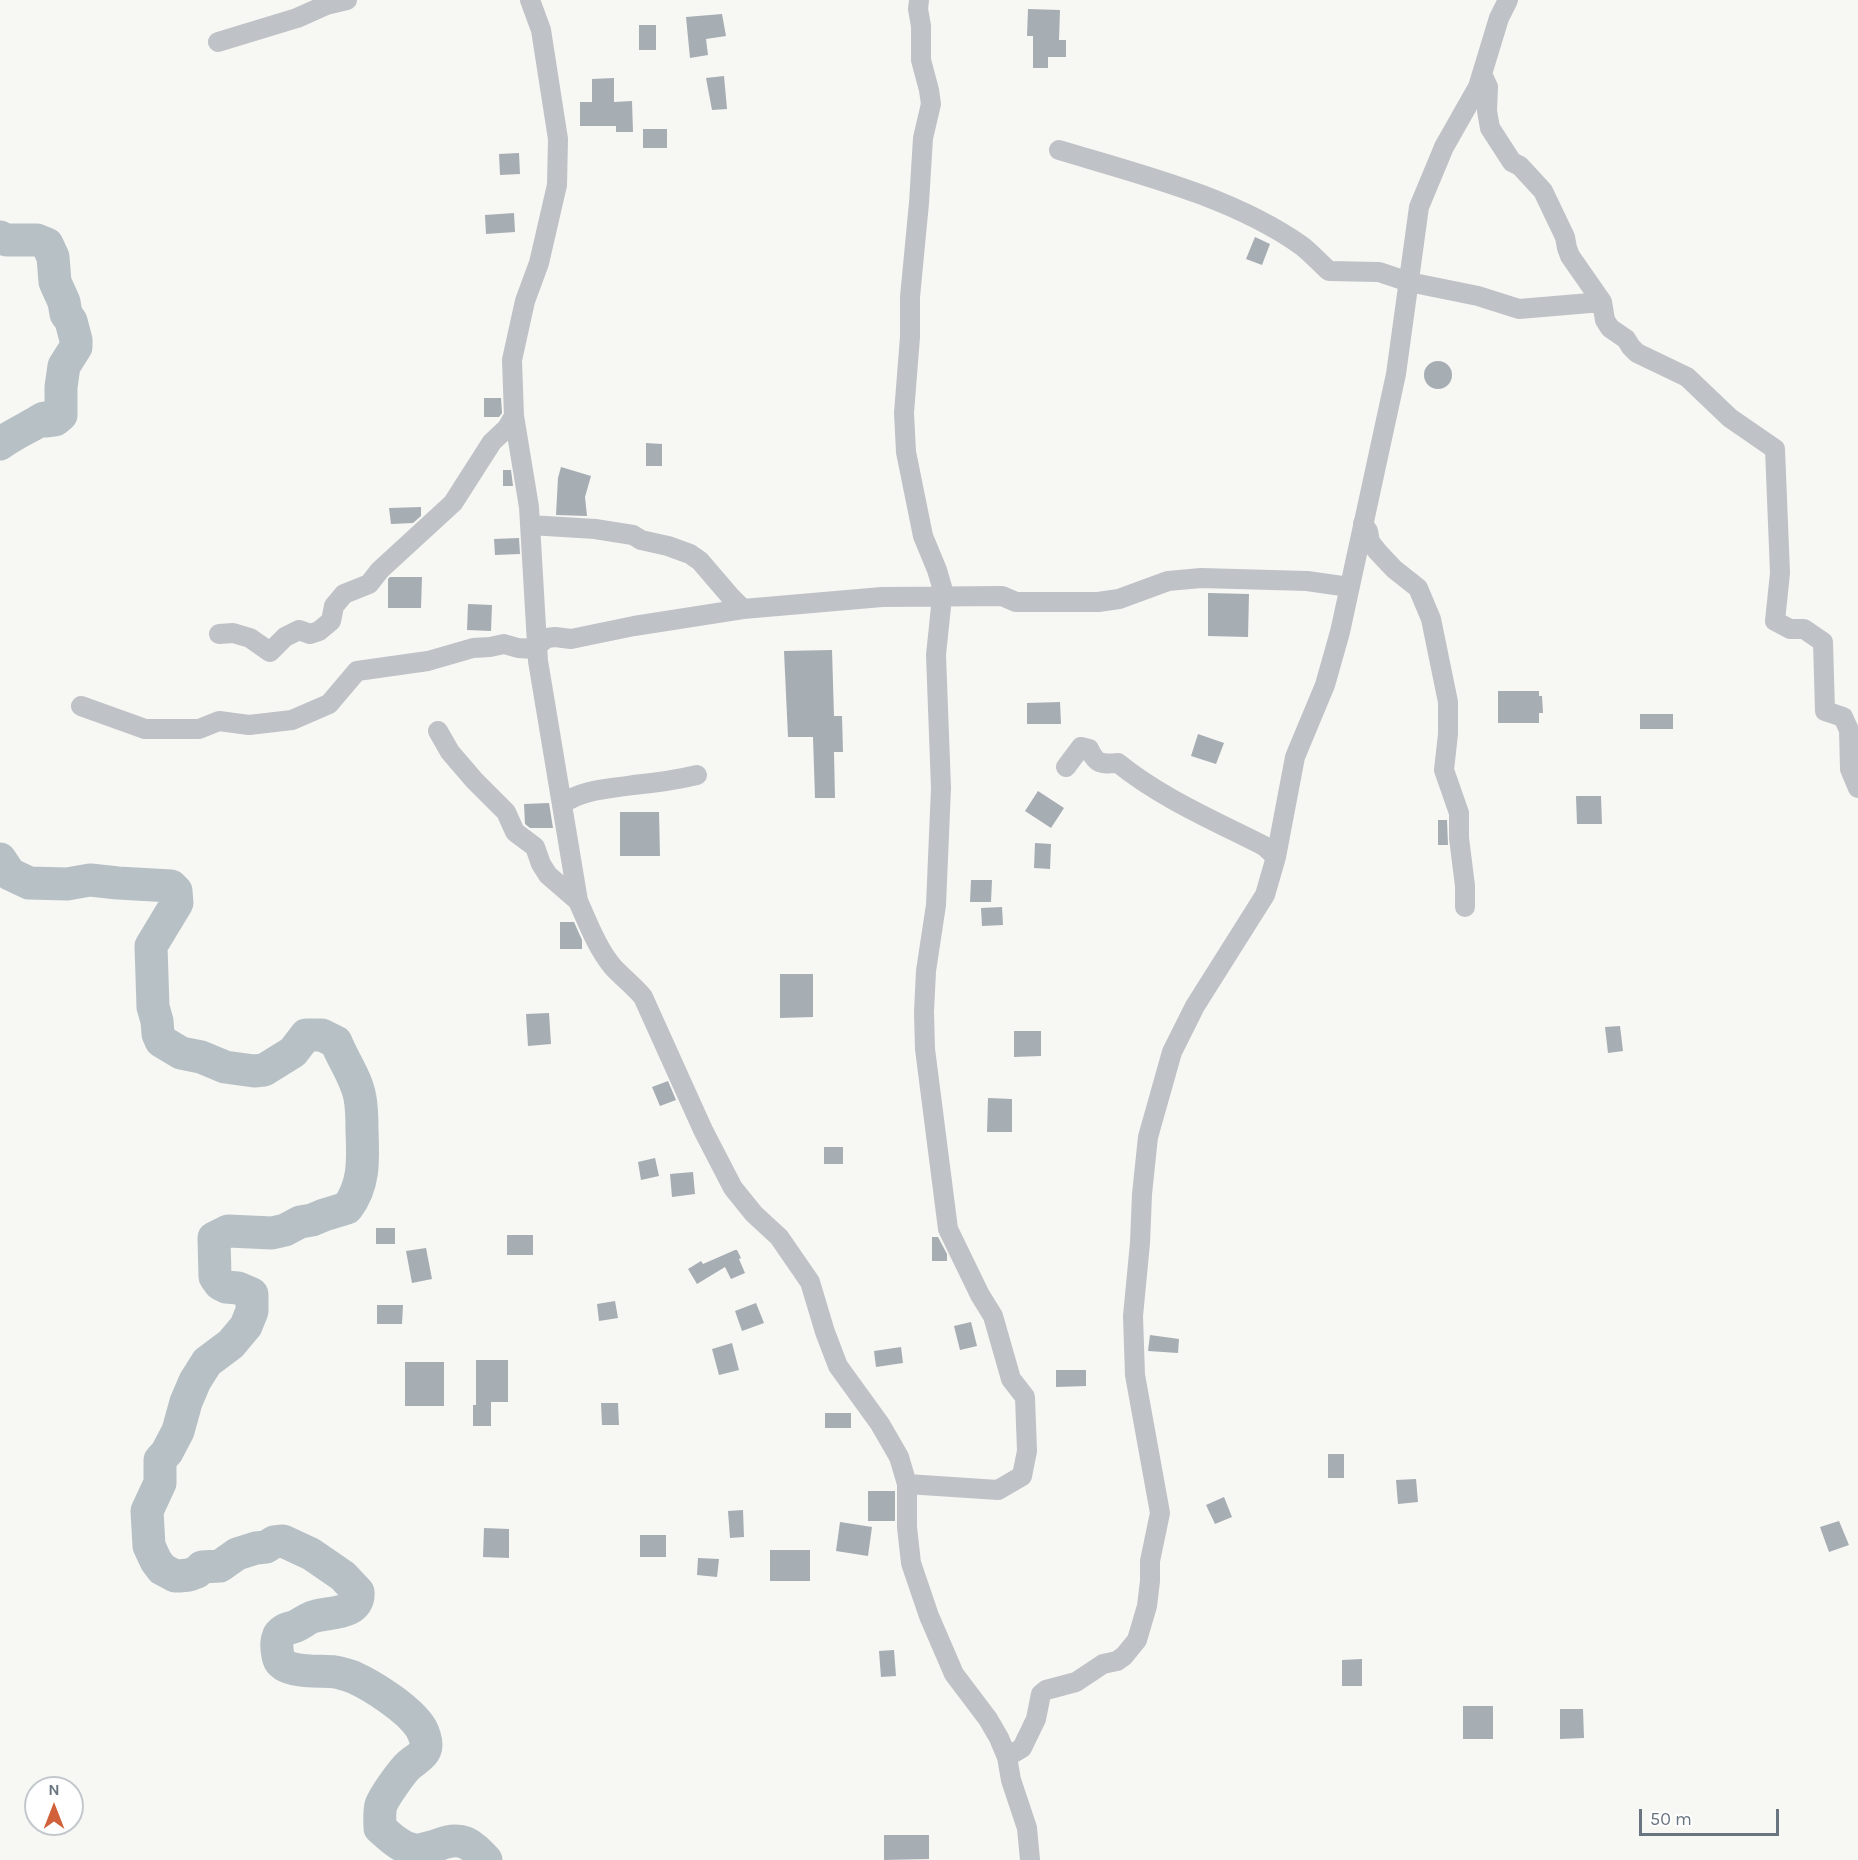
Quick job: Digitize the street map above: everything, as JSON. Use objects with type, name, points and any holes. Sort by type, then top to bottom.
[{"type":"street","points":[[218,42],[347,0]]},
{"type":"street","points":[[530,0],[540,30],[558,139],[556,185],[539,263],[525,301],[512,360],[514,416],[529,507],[538,661],[578,901],[593,935],[613,967],[643,997],[733,1188],[754,1214],[778,1237],[810,1282],[838,1366],[880,1424],[899,1457],[907,1484],[907,1527],[911,1563],[929,1616],[954,1674],[988,1719],[1007,1757],[1011,1780],[1027,1828],[1030,1860]]},
{"type":"street","points":[[907,1484],[998,1490],[1022,1476],[1027,1451],[1025,1397],[1011,1379],[993,1316],[980,1295],[948,1229],[926,1049],[924,1012],[926,971],[936,905],[941,788],[936,654],[942,587],[923,536],[906,452],[904,413],[910,337],[910,297],[923,138],[931,104],[921,60],[919,0]]},
{"type":"street","points":[[1007,1757],[1022,1748],[1036,1719],[1041,1694],[1046,1690],[1076,1682],[1103,1664],[1117,1661],[1124,1656],[1137,1640],[1147,1606],[1150,1561],[1160,1513],[1135,1375],[1133,1316],[1148,1137],[1172,1052],[1195,1006],[1223,965],[1265,895],[1276,858],[1295,757],[1324,685],[1340,632],[1396,374],[1419,207],[1444,147],[1478,87],[1499,18],[1508,0]]},
{"type":"street","points":[[1482,74],[1488,87],[1487,111],[1490,128],[1512,162],[1520,166],[1543,190],[1565,237],[1570,256],[1602,302],[1605,320],[1610,328],[1626,339],[1637,353],[1687,377],[1730,418],[1775,449],[1780,573],[1775,621],[1790,629],[1804,629],[1822,642],[1825,711],[1843,717],[1849,730],[1850,769],[1858,788]]},
{"type":"street","points":[[1059,150],[1183,188],[1257,218],[1303,246],[1329,271],[1379,272],[1409,282],[1478,296],[1520,309],[1602,302]]},
{"type":"street","points":[[219,634],[234,633],[250,638],[270,652],[285,637],[299,630],[310,634],[319,631],[330,621],[334,606],[344,594],[369,585],[380,570],[453,503],[492,442],[507,428],[514,416]]},
{"type":"street","points":[[1363,524],[1368,531],[1370,542],[1378,552],[1394,569],[1418,588],[1431,619],[1448,702],[1448,734],[1444,770],[1460,813],[1465,907]]},
{"type":"street","points":[[530,525],[633,534],[641,540],[690,554],[700,561],[743,609]]},
{"type":"street","points":[[81,706],[145,729],[199,729],[219,722],[249,725],[292,720],[329,704],[357,672],[428,661],[473,648],[504,644],[532,649],[547,638],[571,639],[633,626],[743,609],[882,597],[1002,596],[1016,602],[1098,602],[1119,599],[1168,581],[1201,578],[1307,581],[1350,587]]},
{"type":"street","points":[[438,731],[450,752],[506,812],[515,832],[535,847],[540,864],[548,875],[578,901]]},
{"type":"street","points":[[1066,767],[1081,747],[1089,749],[1095,760],[1103,764],[1118,763],[1132,775],[1177,801],[1264,846],[1276,858]]},
{"type":"street","points":[[562,804],[575,795],[595,790],[697,775]]},
{"type":"building","points":[[1028,9],[1060,10],[1059,40],[1066,40],[1066,57],[1048,57],[1048,68],[1033,68],[1033,36],[1027,36]]},
{"type":"building","points":[[722,14],[726,36],[706,39],[708,55],[690,58],[686,17]]},
{"type":"building","points":[[639,25],[656,25],[656,50],[639,50]]},
{"type":"building","points":[[724,76],[727,109],[712,110],[706,78]]},
{"type":"building","points":[[614,78],[614,102],[632,101],[633,132],[616,132],[616,126],[580,126],[580,102],[592,102],[592,79]]},
{"type":"building","points":[[643,129],[667,129],[667,148],[643,148]]},
{"type":"building","points":[[519,153],[520,174],[500,175],[499,154]]},
{"type":"building","points":[[514,213],[515,232],[486,234],[485,215]]},
{"type":"building","points":[[1255,237],[1270,244],[1262,265],[1246,259]]},
{"type":"building","points":[[1438,361],[1448,365],[1452,375],[1448,385],[1438,389],[1428,385],[1424,375],[1428,365]]},
{"type":"building","points":[[484,398],[501,398],[502,413],[499,417],[484,417]]},
{"type":"building","points":[[646,443],[662,444],[662,466],[646,466]]},
{"type":"building","points":[[561,467],[591,476],[585,497],[587,516],[556,515],[558,478]]},
{"type":"building","points":[[503,470],[511,470],[513,486],[503,486]]},
{"type":"building","points":[[421,507],[421,516],[413,523],[391,524],[389,508]]},
{"type":"building","points":[[519,538],[520,554],[495,555],[494,539]]},
{"type":"building","points":[[390,577],[422,577],[421,608],[388,608],[388,579]]},
{"type":"building","points":[[1208,593],[1249,594],[1248,637],[1208,636]]},
{"type":"building","points":[[468,604],[492,605],[491,631],[467,630]]},
{"type":"building","points":[[832,650],[834,716],[842,716],[843,752],[834,752],[835,798],[815,798],[813,737],[788,737],[784,651]]},
{"type":"building","points":[[1498,691],[1539,691],[1539,696],[1542,696],[1543,713],[1539,713],[1539,723],[1498,723]]},
{"type":"building","points":[[1060,702],[1061,724],[1027,724],[1027,703]]},
{"type":"building","points":[[1640,714],[1673,714],[1673,729],[1640,729]]},
{"type":"building","points":[[1198,734],[1224,743],[1216,764],[1191,756]]},
{"type":"building","points":[[1038,791],[1064,808],[1051,828],[1025,811]]},
{"type":"building","points":[[1576,796],[1601,796],[1602,824],[1577,824]]},
{"type":"building","points":[[549,803],[553,828],[530,828],[525,824],[524,804]]},
{"type":"building","points":[[620,812],[659,812],[660,856],[620,856]]},
{"type":"building","points":[[1438,820],[1447,820],[1448,845],[1438,845]]},
{"type":"building","points":[[1035,843],[1051,844],[1050,869],[1034,868]]},
{"type":"building","points":[[971,880],[992,880],[991,902],[970,902]]},
{"type":"building","points":[[1002,907],[1003,925],[982,926],[981,908]]},
{"type":"building","points":[[560,922],[574,922],[582,940],[582,949],[560,949]]},
{"type":"building","points":[[780,974],[813,974],[813,1017],[780,1018]]},
{"type":"building","points":[[549,1013],[551,1044],[528,1046],[526,1014]]},
{"type":"building","points":[[1620,1026],[1623,1051],[1608,1053],[1605,1027]]},
{"type":"building","points":[[1014,1031],[1041,1031],[1041,1056],[1014,1057]]},
{"type":"building","points":[[668,1081],[676,1100],[660,1106],[652,1087]]},
{"type":"building","points":[[988,1098],[1012,1099],[1012,1132],[987,1132]]},
{"type":"building","points":[[824,1147],[843,1147],[843,1164],[824,1164]]},
{"type":"building","points":[[655,1158],[659,1176],[641,1180],[638,1162]]},
{"type":"building","points":[[693,1172],[695,1194],[672,1197],[670,1174]]},
{"type":"building","points":[[376,1228],[395,1228],[395,1244],[376,1244]]},
{"type":"building","points":[[507,1235],[533,1235],[533,1255],[507,1255]]},
{"type":"building","points":[[932,1237],[938,1237],[947,1254],[947,1261],[932,1261]]},
{"type":"building","points":[[426,1248],[432,1279],[412,1283],[406,1251]]},
{"type":"building","points":[[735,1250],[741,1258],[739,1259],[745,1273],[731,1279],[725,1267],[697,1284],[688,1269],[701,1261],[703,1264]]},
{"type":"building","points":[[615,1301],[618,1318],[599,1321],[597,1304]]},
{"type":"building","points":[[756,1303],[764,1323],[742,1331],[735,1311]]},
{"type":"building","points":[[377,1305],[403,1305],[402,1324],[377,1324]]},
{"type":"building","points":[[971,1322],[977,1346],[960,1350],[954,1326]]},
{"type":"building","points":[[1150,1335],[1179,1339],[1178,1353],[1148,1351]]},
{"type":"building","points":[[732,1343],[739,1370],[719,1375],[712,1349]]},
{"type":"building","points":[[901,1347],[903,1363],[876,1367],[874,1351]]},
{"type":"building","points":[[476,1360],[508,1360],[508,1402],[491,1402],[491,1426],[473,1426],[473,1405],[476,1405]]},
{"type":"building","points":[[405,1362],[444,1362],[444,1406],[405,1406]]},
{"type":"building","points":[[1056,1370],[1086,1370],[1086,1386],[1056,1387]]},
{"type":"building","points":[[601,1403],[618,1403],[619,1425],[602,1425]]},
{"type":"building","points":[[825,1413],[851,1413],[851,1428],[825,1428]]},
{"type":"building","points":[[1328,1454],[1344,1454],[1344,1478],[1328,1478]]},
{"type":"building","points":[[1416,1479],[1418,1502],[1398,1504],[1396,1480]]},
{"type":"building","points":[[868,1491],[895,1491],[895,1521],[868,1521]]},
{"type":"building","points":[[1224,1497],[1232,1517],[1215,1524],[1206,1505]]},
{"type":"building","points":[[743,1510],[744,1537],[730,1538],[728,1511]]},
{"type":"building","points":[[1839,1521],[1849,1545],[1829,1552],[1820,1527]]},
{"type":"building","points":[[840,1522],[872,1527],[868,1556],[836,1551]]},
{"type":"building","points":[[484,1528],[509,1529],[509,1558],[483,1557]]},
{"type":"building","points":[[640,1535],[666,1535],[666,1557],[640,1557]]},
{"type":"building","points":[[770,1550],[810,1550],[810,1581],[770,1581]]},
{"type":"building","points":[[698,1558],[719,1559],[717,1577],[697,1575]]},
{"type":"building","points":[[894,1650],[896,1676],[881,1677],[879,1651]]},
{"type":"building","points":[[1362,1659],[1362,1686],[1342,1686],[1342,1660]]},
{"type":"building","points":[[1463,1706],[1493,1706],[1493,1739],[1463,1739]]},
{"type":"building","points":[[1560,1709],[1583,1709],[1584,1738],[1560,1739]]},
{"type":"building","points":[[884,1835],[929,1835],[929,1859],[884,1860]]},
{"type":"waterway","points":[[0,237],[6,240],[37,240],[47,244],[53,257],[55,282],[76,340],[76,347],[64,366],[61,415],[55,420],[47,421],[44,418],[0,444]]},
{"type":"waterway","points":[[0,859],[10,874],[29,883],[67,884],[90,880],[171,886],[176,891],[177,903],[151,946],[153,1007],[161,1041],[181,1053],[201,1057],[225,1067],[254,1071],[264,1070],[293,1052],[306,1035],[322,1035],[336,1042],[353,1077],[361,1106],[362,1171],[357,1190],[347,1208],[272,1233],[228,1231],[214,1238],[215,1277],[220,1284],[226,1287],[238,1288],[252,1294],[252,1311],[246,1326],[231,1344],[207,1362],[195,1381],[178,1431],[160,1460],[160,1483],[147,1511],[149,1546],[162,1569],[175,1576],[189,1575],[202,1567],[220,1566],[237,1554],[283,1541],[311,1554],[343,1576],[358,1592],[354,1604],[343,1611],[313,1617],[281,1632],[277,1644],[281,1662],[294,1669],[335,1672],[353,1677],[380,1692],[408,1713],[421,1728],[426,1747],[422,1755],[409,1765],[389,1790],[381,1805],[380,1828],[396,1842],[410,1849],[421,1850],[446,1842],[460,1841],[471,1846],[486,1860]]}]
